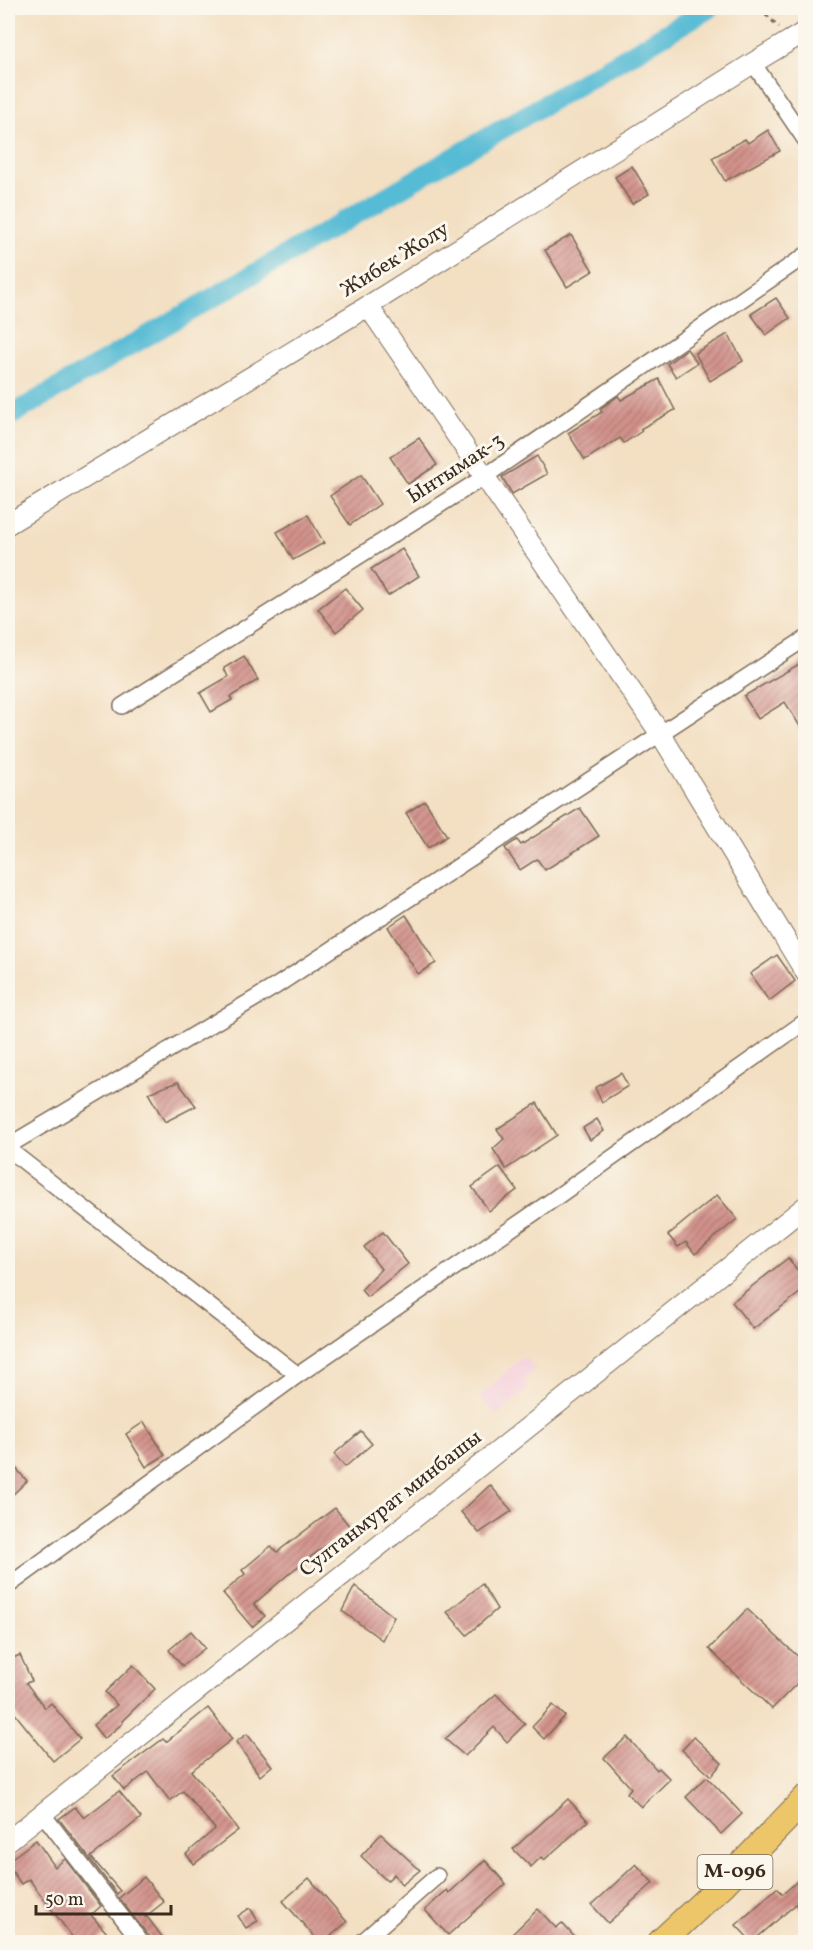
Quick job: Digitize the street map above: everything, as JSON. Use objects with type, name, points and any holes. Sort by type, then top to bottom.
[{"type":"main road","name":"М-096","points":[[660,1942],[723,1884],[806,1798]]},
{"type":"street","name":"Жибек Жолу","points":[[8,524],[368,306],[799,35]]},
{"type":"street","points":[[753,63],[806,141]]},
{"type":"street","name":"Ынтымак-3","points":[[122,706],[484,477],[806,255]]},
{"type":"street","points":[[368,306],[660,733],[806,973]]},
{"type":"street","points":[[298,1375],[8,1147],[276,986],[806,638]]},
{"type":"street","points":[[8,1586],[298,1375],[534,1213],[806,1021]]},
{"type":"street","name":"Султанмурат минбашы","points":[[8,1841],[806,1206]]},
{"type":"street","points":[[42,1813],[141,1942]]},
{"type":"street","points":[[362,1942],[437,1876]]},
{"type":"path","points":[[759,8],[799,35]]},
{"type":"shaded area","points":[[523,1356],[536,1369],[523,1381],[529,1387],[497,1416],[479,1397]]},
{"type":"building","points":[[768,130],[780,151],[725,181],[712,158],[745,139],[748,143]]},
{"type":"building","points":[[632,166],[649,194],[632,204],[615,177]]},
{"type":"building","points":[[571,235],[593,271],[567,287],[545,250]]},
{"type":"building","points":[[776,298],[790,318],[766,335],[751,314]]},
{"type":"building","points":[[728,334],[743,361],[710,381],[695,353]]},
{"type":"building","points":[[687,349],[697,363],[676,377],[667,364]]},
{"type":"building","points":[[659,379],[675,410],[640,429],[642,431],[624,443],[620,438],[585,460],[568,433],[602,412],[600,409],[618,396],[621,400]]},
{"type":"building","points":[[419,438],[437,465],[408,484],[390,457]]},
{"type":"building","points":[[537,456],[547,474],[512,494],[502,477]]},
{"type":"building","points":[[361,475],[380,504],[350,525],[330,496]]},
{"type":"building","points":[[308,515],[324,543],[293,560],[277,532]]},
{"type":"building","points":[[402,549],[419,576],[388,596],[371,569]]},
{"type":"building","points":[[345,588],[363,610],[336,632],[318,609]]},
{"type":"building","points":[[244,656],[258,680],[230,697],[232,700],[211,712],[200,693],[228,677],[224,668]]},
{"type":"building","points":[[806,660],[806,736],[785,702],[758,719],[744,696]]},
{"type":"building","points":[[425,801],[447,836],[428,848],[406,813]]},
{"type":"building","points":[[580,808],[599,836],[545,870],[537,859],[520,870],[505,848],[517,840],[521,845]]},
{"type":"building","points":[[406,915],[436,963],[418,974],[388,927]]},
{"type":"building","points":[[777,955],[795,981],[769,1001],[750,974]]},
{"type":"building","points":[[621,1073],[628,1086],[602,1102],[595,1088]]},
{"type":"building","points":[[178,1082],[196,1106],[165,1122],[148,1093]]},
{"type":"building","points":[[537,1103],[557,1135],[506,1169],[493,1149],[504,1139],[497,1129]]},
{"type":"building","points":[[597,1119],[604,1131],[590,1140],[583,1128]]},
{"type":"building","points":[[500,1167],[517,1190],[489,1211],[472,1187]]},
{"type":"building","points":[[717,1195],[737,1219],[695,1254],[686,1242],[678,1247],[668,1235]]},
{"type":"building","points":[[383,1232],[408,1264],[367,1297],[361,1290],[381,1269],[364,1247]]},
{"type":"building","points":[[788,1258],[806,1281],[806,1288],[753,1329],[732,1302]]},
{"type":"building","points":[[144,1422],[165,1455],[146,1467],[126,1434]]},
{"type":"building","points":[[361,1431],[372,1444],[345,1467],[334,1454]]},
{"type":"building","points":[[8,1459],[27,1481],[8,1499]]},
{"type":"building","points":[[490,1485],[512,1511],[479,1533],[461,1512]]},
{"type":"building","points":[[335,1508],[350,1527],[292,1571],[254,1604],[265,1616],[252,1627],[223,1593],[245,1574],[242,1570],[271,1546],[277,1552]]},
{"type":"building","points":[[482,1584],[497,1609],[467,1635],[447,1612]]},
{"type":"building","points":[[355,1586],[394,1617],[382,1640],[342,1611]]},
{"type":"building","points":[[747,1609],[806,1664],[806,1674],[772,1709],[709,1649]]},
{"type":"building","points":[[191,1631],[205,1648],[182,1666],[169,1650]]},
{"type":"building","points":[[20,1655],[32,1681],[26,1683],[45,1708],[51,1703],[80,1739],[53,1761],[8,1705],[14,1701],[8,1688],[8,1660]]},
{"type":"building","points":[[133,1665],[155,1689],[122,1721],[123,1723],[104,1739],[93,1725],[117,1705],[105,1692]]},
{"type":"building","points":[[496,1694],[525,1724],[507,1742],[494,1727],[465,1756],[445,1739]]},
{"type":"building","points":[[553,1705],[565,1716],[544,1739],[532,1727]]},
{"type":"building","points":[[208,1708],[232,1739],[191,1771],[238,1830],[194,1864],[186,1854],[215,1829],[183,1791],[170,1801],[148,1772],[124,1790],[113,1776],[163,1739],[166,1742]]},
{"type":"building","points":[[247,1734],[272,1766],[260,1776],[236,1742]]},
{"type":"building","points":[[627,1737],[657,1770],[659,1768],[670,1779],[641,1807],[627,1793],[631,1788],[604,1758]]},
{"type":"building","points":[[694,1737],[722,1763],[711,1776],[682,1750]]},
{"type":"building","points":[[707,1777],[742,1814],[721,1834],[686,1797]]},
{"type":"building","points":[[119,1791],[141,1818],[91,1857],[120,1891],[117,1894],[59,1819],[75,1807],[84,1818]]},
{"type":"building","points":[[568,1799],[588,1821],[544,1860],[541,1857],[531,1867],[513,1849]]},
{"type":"building","points":[[381,1834],[420,1870],[402,1885],[394,1874],[387,1881],[361,1856]]},
{"type":"building","points":[[36,1840],[55,1867],[65,1859],[101,1906],[91,1915],[107,1933],[96,1942],[76,1942],[29,1879],[21,1884],[8,1865],[8,1861]]},
{"type":"building","points":[[485,1860],[506,1884],[448,1935],[425,1910],[447,1890],[449,1893]]},
{"type":"building","points":[[636,1864],[653,1883],[608,1923],[592,1905]]},
{"type":"building","points":[[806,1873],[806,1914],[796,1904],[752,1942],[736,1925],[777,1888],[783,1894]]},
{"type":"building","points":[[144,1877],[164,1902],[145,1917],[166,1942],[151,1942],[149,1936],[119,1898]]},
{"type":"building","points":[[309,1878],[347,1922],[324,1942],[319,1942],[283,1901]]},
{"type":"building","points":[[250,1908],[258,1921],[246,1928],[238,1916]]},
{"type":"building","points":[[538,1909],[556,1928],[562,1923],[579,1942],[504,1942]]},
{"type":"waterway","points":[[8,417],[710,8]]}]
